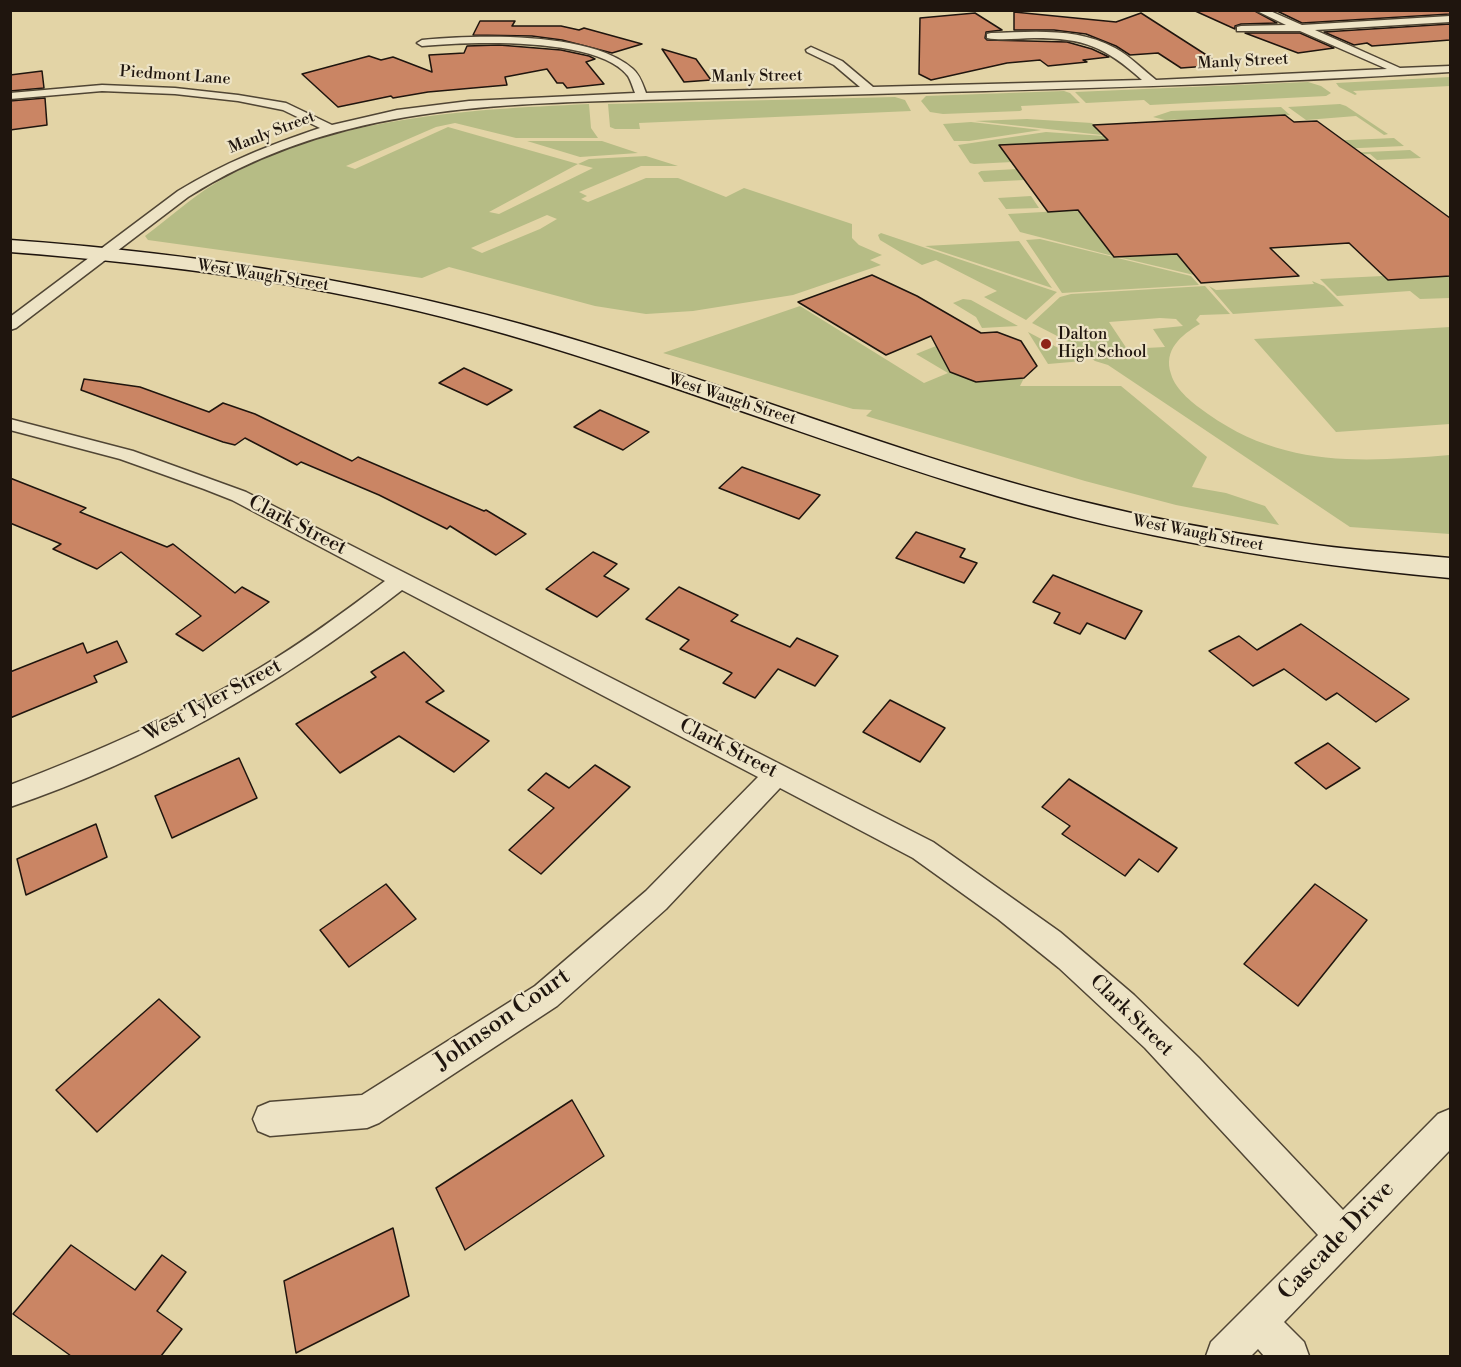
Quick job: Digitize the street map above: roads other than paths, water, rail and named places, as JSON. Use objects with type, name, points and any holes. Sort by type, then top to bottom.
[{"type":"street","points":[[1259,10],[1402,71]]},
{"type":"street","points":[[1241,29],[1301,28],[1450,19]]},
{"type":"street","points":[[991,36],[1068,36],[1095,42],[1112,50],[1153,83]]},
{"type":"street","points":[[422,43],[452,40],[512,41],[586,51],[606,57],[629,71],[637,81],[642,97]]},
{"type":"street","points":[[811,50],[838,63],[871,91]]},
{"type":"street","name":"Manly Street","points":[[10,325],[101,254],[183,194],[212,176],[266,150],[331,129],[397,114],[469,105],[642,97],[1153,83],[1450,69]]},
{"type":"street","name":"Piedmont Lane","points":[[10,96],[102,88],[175,91],[238,98],[286,107],[331,129]]},
{"type":"street","name":"West Waugh Street","points":[[10,246],[101,254],[280,276],[416,304],[543,338],[986,483],[1072,508],[1155,527],[1299,553],[1450,568]]},
{"type":"street","name":"Clark Street","points":[[10,424],[115,450],[186,474],[287,519],[400,580],[923,850],[1007,907],[1090,976],[1160,1042],[1343,1235]]},
{"type":"street","name":"West Tyler Street","points":[[10,796],[174,726],[247,687],[334,631],[400,580]]},
{"type":"street","name":"Johnson Court","points":[[270,1119],[368,1111],[546,996],[656,900],[777,774]]},
{"type":"street","name":"Cascade Drive","points":[[1225,1356],[1450,1126]]},
{"type":"street","points":[[1258,1322],[1290,1356]]},
{"type":"place","name":"Dalton High School","points":[[1046,344]]}]
